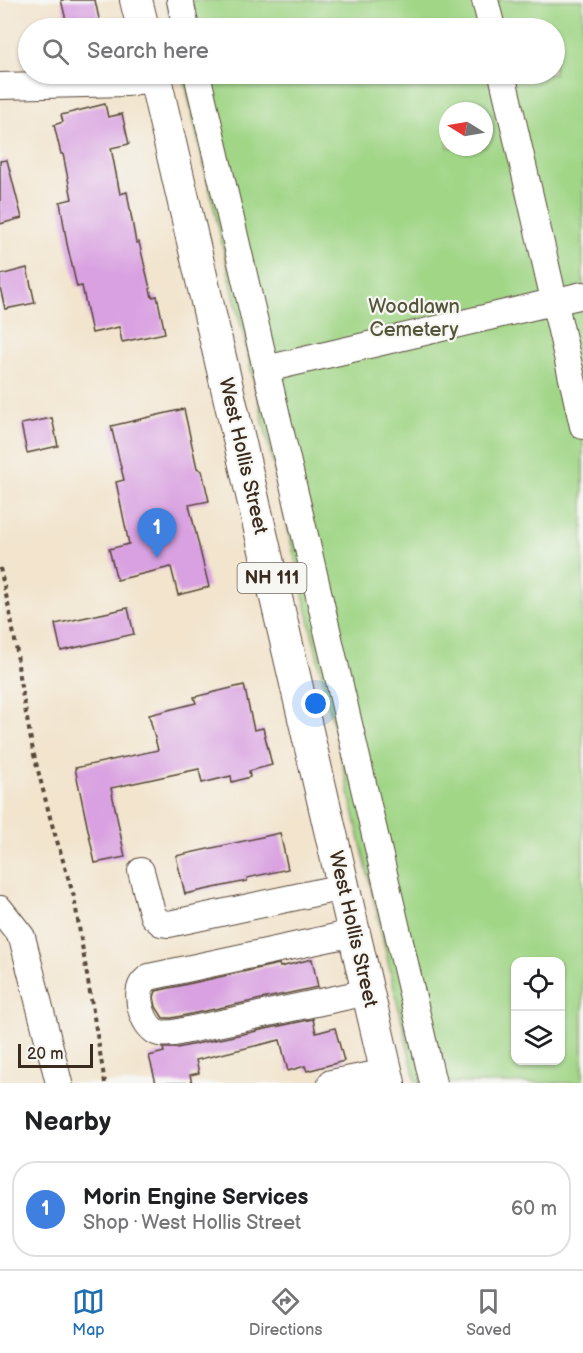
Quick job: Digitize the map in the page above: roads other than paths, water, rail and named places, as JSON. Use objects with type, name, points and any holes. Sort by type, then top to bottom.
[{"type":"main road","points":[[136,0],[140,18]]},
{"type":"main road","name":"West Hollis Street","points":[[157,84],[388,1077]]},
{"type":"street","points":[[180,0],[184,18]]},
{"type":"street","points":[[485,0],[490,18]]},
{"type":"street","points":[[0,87],[96,84]]},
{"type":"street","points":[[199,84],[433,1083]]},
{"type":"street","points":[[504,84],[583,426]]},
{"type":"street","points":[[266,369],[583,295]]},
{"type":"street","points":[[141,871],[153,916],[161,923],[169,924],[343,887]]},
{"type":"street","points":[[2,915],[22,937],[59,1083]]},
{"type":"street","points":[[354,933],[149,977],[142,984],[139,994],[142,1016],[149,1027],[158,1033],[174,1033],[368,992]]},
{"type":"street","points":[[331,1083],[388,1077]]},
{"type":"place","name":"Morin Engine Services","points":[[157,558]]},
{"type":"park label","name":"Woodlawn Cemetery","points":[[414,318]]}]
